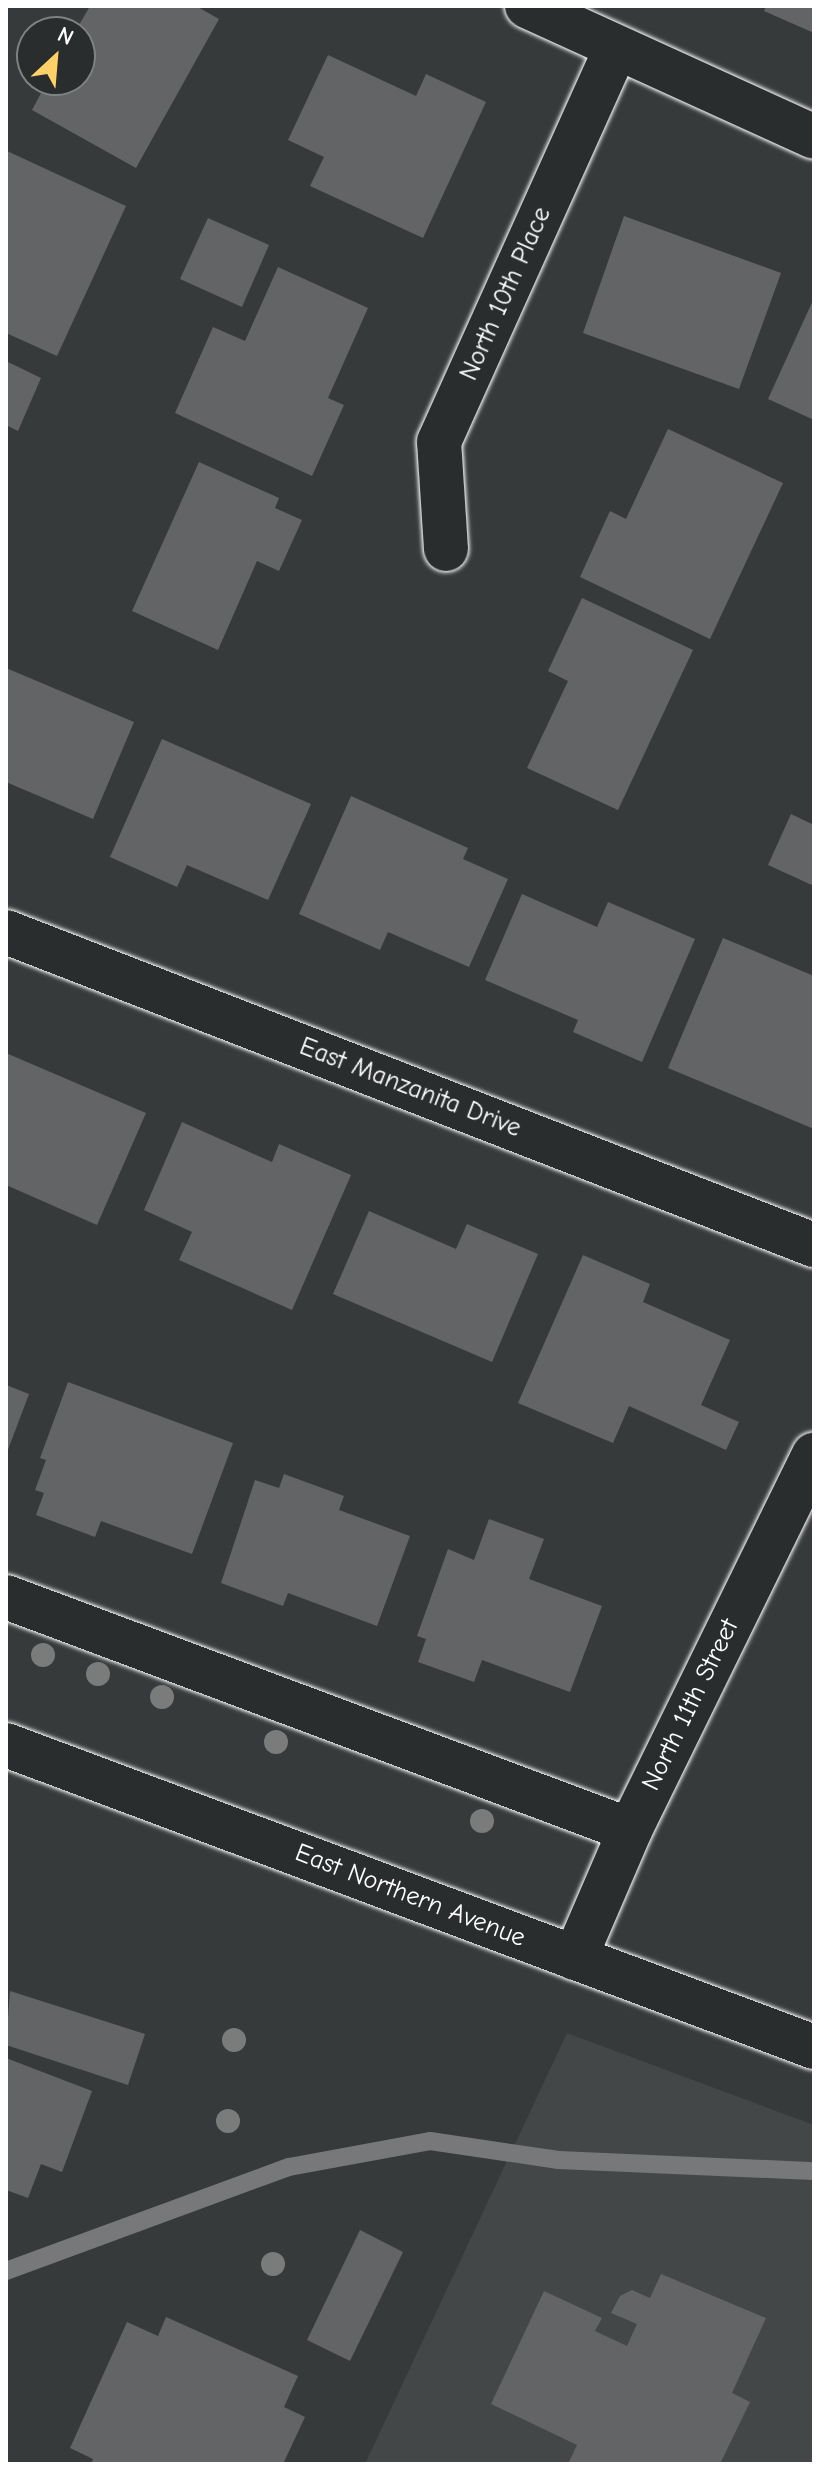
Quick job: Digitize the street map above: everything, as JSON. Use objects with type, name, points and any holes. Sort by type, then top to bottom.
[{"type":"street","points":[[537,8],[616,48],[814,137]]},
{"type":"street","name":"North 10th Place","points":[[446,549],[439,442],[616,48]]},
{"type":"street","name":"East Manzanita Drive","points":[[6,932],[814,1245]]},
{"type":"street","name":"North 11th Street","points":[[575,1958],[630,1830],[814,1455]]},
{"type":"street","points":[[6,1597],[630,1830]]},
{"type":"street","name":"East Northern Avenue","points":[[6,1745],[814,2047]]},
{"type":"shaded area","points":[[567,2033],[814,2125],[814,2464],[365,2464]]},
{"type":"building","points":[[90,6],[196,6],[219,19],[136,168],[32,110],[39,96],[96,96],[96,16],[84,16]]},
{"type":"building","points":[[766,6],[814,6],[814,33],[764,11]]},
{"type":"building","points":[[328,55],[416,96],[426,74],[486,102],[423,238],[310,186],[324,157],[288,140]]},
{"type":"building","points":[[7,151],[126,206],[57,356],[6,333]]},
{"type":"building","points":[[624,216],[781,273],[739,389],[583,333]]},
{"type":"building","points":[[208,218],[269,245],[242,307],[180,279]]},
{"type":"building","points":[[278,267],[368,308],[328,398],[344,405],[312,476],[175,413],[213,327],[245,341]]},
{"type":"building","points":[[814,298],[814,420],[768,399]]},
{"type":"building","points":[[6,361],[41,378],[18,431],[6,425]]},
{"type":"building","points":[[668,429],[783,483],[710,639],[580,577],[610,511],[626,519]]},
{"type":"building","points":[[199,462],[279,498],[275,508],[302,520],[279,571],[257,561],[218,650],[132,611]]},
{"type":"building","points":[[582,598],[693,650],[618,810],[527,768],[568,681],[548,671]]},
{"type":"building","points":[[6,668],[134,722],[93,819],[6,782]]},
{"type":"building","points":[[162,739],[311,804],[268,900],[187,865],[177,887],[110,857]]},
{"type":"building","points":[[351,796],[468,848],[463,859],[508,879],[469,967],[388,932],[380,950],[299,914]]},
{"type":"building","points":[[791,814],[814,825],[814,886],[768,865]]},
{"type":"building","points":[[522,894],[597,927],[608,902],[695,939],[642,1062],[573,1032],[578,1020],[485,980]]},
{"type":"building","points":[[723,938],[814,976],[814,1129],[668,1068]]},
{"type":"building","points":[[6,1053],[146,1113],[97,1225],[6,1185]]},
{"type":"building","points":[[182,1122],[272,1162],[279,1144],[351,1175],[292,1310],[179,1260],[192,1232],[144,1210]]},
{"type":"building","points":[[369,1211],[456,1249],[467,1224],[538,1254],[492,1362],[333,1294]]},
{"type":"building","points":[[583,1255],[650,1284],[643,1302],[730,1340],[701,1405],[739,1422],[726,1450],[629,1406],[613,1443],[518,1403]]},
{"type":"building","points":[[68,1382],[233,1443],[192,1554],[101,1521],[95,1537],[36,1515],[44,1493],[35,1490],[46,1460],[40,1458]]},
{"type":"building","points":[[6,1385],[29,1394],[6,1455]]},
{"type":"building","points":[[284,1474],[344,1496],[339,1510],[410,1536],[377,1626],[288,1593],[283,1606],[221,1583],[255,1480],[279,1488]]},
{"type":"building","points":[[489,1519],[544,1539],[529,1579],[602,1606],[570,1692],[482,1660],[474,1682],[418,1662],[426,1639],[417,1636],[448,1549],[474,1560]]},
{"type":"building","points":[[10,1991],[145,2034],[128,2085],[6,2045]]},
{"type":"building","points":[[6,2058],[92,2091],[62,2172],[41,2164],[28,2198],[6,2190]]},
{"type":"building","points":[[360,2230],[403,2252],[350,2361],[307,2340]]},
{"type":"building","points":[[661,2274],[766,2318],[732,2393],[750,2402],[720,2464],[568,2464],[577,2445],[491,2404],[544,2291],[602,2318],[595,2331],[627,2346],[637,2324],[611,2313],[620,2296],[632,2290],[650,2298]]},
{"type":"building","points":[[166,2317],[298,2376],[284,2407],[305,2417],[283,2464],[91,2464],[93,2459],[70,2448],[127,2322],[158,2336]]},
{"type":"waterway","points":[[6,2271],[289,2167],[430,2141],[559,2160],[814,2171]]}]
